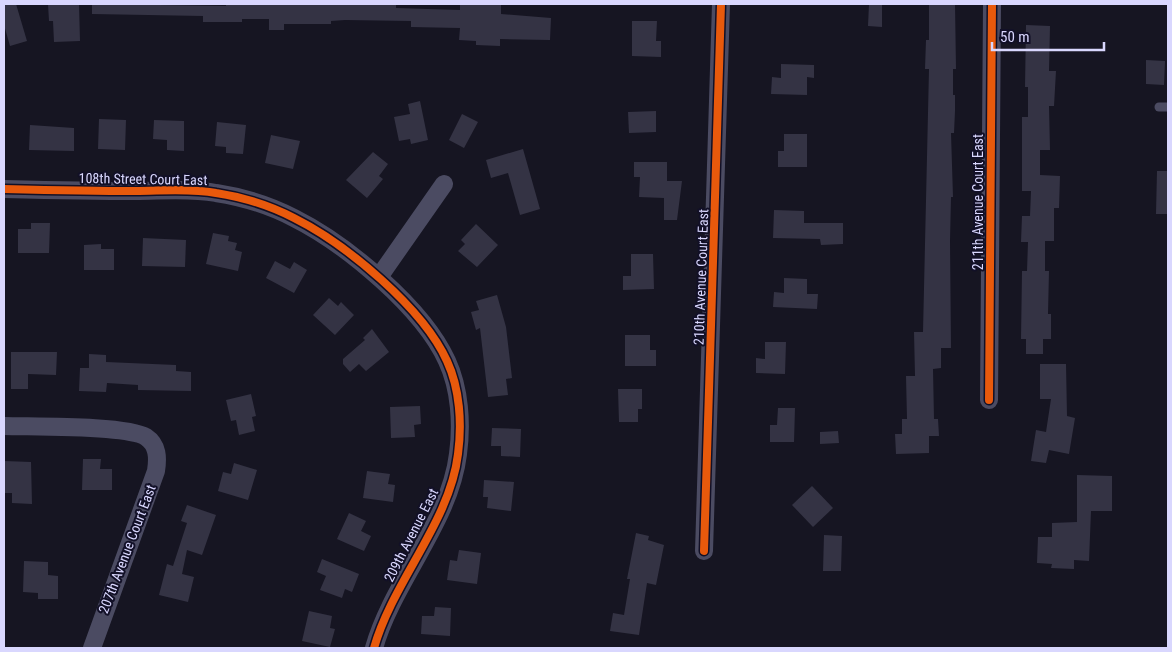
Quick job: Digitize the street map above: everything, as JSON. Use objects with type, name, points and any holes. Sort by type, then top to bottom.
[{"type":"street","name":"210th Avenue Court East","points":[[704,551],[721,4]]},
{"type":"street","name":"211th Avenue Court East","points":[[989,400],[992,4]]},
{"type":"street","points":[[379,277],[444,184]]},
{"type":"street","name":"108th Street Court East","points":[[4,188],[217,193],[252,201],[291,216],[331,241],[379,277]]},
{"type":"street","name":"209th Avenue East","points":[[374,648],[391,601],[446,495],[455,469],[460,436],[458,397],[448,362],[419,317],[379,277]]},
{"type":"street","name":"207th Avenue Court East","points":[[4,426],[128,430],[147,438],[156,450],[158,458],[154,478],[92,648]]},
{"type":"building","points":[[4,4],[16,4],[27,41],[10,46],[4,25]]},
{"type":"building","points":[[48,4],[79,4],[80,41],[54,42],[53,21],[49,21]]},
{"type":"building","points":[[92,4],[226,6],[226,4],[396,4],[396,8],[460,10],[460,4],[501,4],[501,14],[551,18],[550,40],[500,39],[500,46],[476,45],[476,41],[459,40],[460,28],[411,27],[411,21],[345,20],[331,21],[331,24],[284,24],[284,30],[269,30],[269,19],[242,19],[242,22],[203,22],[203,16],[92,14]]},
{"type":"building","points":[[869,4],[882,4],[882,27],[868,26]]},
{"type":"building","points":[[929,4],[955,4],[956,69],[953,69],[953,95],[955,95],[955,111],[954,133],[951,133],[953,197],[951,197],[950,241],[951,348],[941,348],[941,368],[933,369],[934,419],[938,419],[939,436],[929,436],[929,453],[896,454],[895,434],[902,434],[902,419],[907,419],[906,376],[915,376],[914,332],[923,332],[929,69],[925,69],[926,40],[929,40]]},
{"type":"building","points":[[632,21],[657,21],[656,41],[661,41],[661,57],[632,56]]},
{"type":"building","points":[[1026,25],[1050,26],[1049,71],[1056,71],[1054,106],[1049,106],[1050,150],[1040,150],[1040,175],[1060,176],[1059,208],[1054,208],[1054,241],[1045,241],[1045,271],[1049,271],[1048,314],[1051,314],[1051,339],[1043,339],[1043,354],[1026,354],[1026,339],[1021,339],[1022,271],[1027,271],[1028,242],[1021,242],[1022,216],[1030,216],[1031,191],[1022,191],[1022,117],[1028,117],[1028,87],[1025,87]]},
{"type":"building","points":[[1146,60],[1165,61],[1164,85],[1146,84]]},
{"type":"building","points":[[781,64],[814,65],[814,78],[807,77],[807,95],[771,94],[772,77],[781,78]]},
{"type":"building","points":[[420,101],[428,140],[411,144],[410,139],[399,141],[394,117],[410,114],[408,104]]},
{"type":"building","points":[[656,111],[656,132],[629,133],[628,112]]},
{"type":"building","points":[[462,114],[478,122],[464,148],[449,140]]},
{"type":"building","points":[[99,119],[126,120],[125,150],[98,149]]},
{"type":"building","points":[[154,120],[184,121],[184,151],[167,150],[167,140],[153,139]]},
{"type":"building","points":[[217,122],[246,125],[243,154],[226,153],[226,147],[215,146]]},
{"type":"building","points":[[30,125],[74,128],[74,151],[29,150]]},
{"type":"building","points":[[784,134],[807,134],[807,167],[778,167],[778,151],[784,151]]},
{"type":"building","points":[[271,135],[300,141],[293,169],[265,163]]},
{"type":"building","points":[[523,149],[540,209],[520,215],[508,173],[491,178],[486,160]]},
{"type":"building","points":[[373,152],[388,164],[379,176],[383,179],[367,198],[346,180]]},
{"type":"building","points":[[634,162],[667,162],[667,181],[682,181],[677,220],[664,220],[664,198],[639,197],[640,177],[634,177]]},
{"type":"building","points":[[1157,171],[1168,171],[1168,214],[1156,214]]},
{"type":"building","points":[[774,210],[804,211],[804,223],[843,223],[843,244],[821,245],[820,239],[773,238]]},
{"type":"building","points":[[31,223],[50,223],[49,253],[18,253],[18,229],[31,229]]},
{"type":"building","points":[[476,224],[498,245],[477,267],[458,251],[465,244],[461,240]]},
{"type":"building","points":[[213,233],[229,236],[228,241],[237,243],[235,250],[242,252],[238,271],[206,264]]},
{"type":"building","points":[[143,238],[186,240],[185,267],[142,266]]},
{"type":"building","points":[[101,244],[101,249],[114,249],[114,270],[84,270],[84,245]]},
{"type":"building","points":[[631,254],[653,254],[654,289],[623,290],[623,276],[631,276]]},
{"type":"building","points":[[275,261],[290,269],[294,262],[307,270],[294,293],[266,278]]},
{"type":"building","points":[[784,278],[807,279],[807,294],[818,294],[817,309],[773,307],[774,292],[784,293]]},
{"type":"building","points":[[497,295],[506,327],[512,378],[506,379],[508,395],[488,397],[480,328],[476,330],[471,312],[479,310],[476,301]]},
{"type":"building","points":[[329,298],[338,306],[341,302],[354,315],[335,335],[313,315]]},
{"type":"building","points":[[372,329],[389,352],[366,371],[359,364],[350,372],[343,364],[343,359],[365,340],[363,338]]},
{"type":"building","points":[[625,335],[650,335],[650,350],[656,350],[656,366],[625,366]]},
{"type":"building","points":[[765,342],[786,342],[785,374],[756,373],[756,358],[765,359]]},
{"type":"building","points":[[11,352],[57,352],[56,375],[28,374],[28,389],[11,389]]},
{"type":"building","points":[[89,354],[106,355],[106,362],[176,365],[176,371],[191,372],[191,391],[138,390],[138,385],[107,383],[106,392],[79,391],[80,368],[89,368]]},
{"type":"building","points":[[1040,364],[1066,364],[1067,416],[1075,418],[1069,454],[1049,450],[1046,463],[1031,461],[1036,430],[1046,432],[1051,399],[1040,399]]},
{"type":"building","points":[[618,389],[642,389],[642,409],[638,409],[638,422],[619,422]]},
{"type":"building","points":[[251,394],[256,416],[252,417],[255,431],[239,435],[236,420],[231,421],[226,400]]},
{"type":"building","points":[[420,406],[421,424],[414,425],[415,437],[391,438],[390,407]]},
{"type":"building","points":[[778,408],[795,408],[794,442],[770,442],[770,425],[777,425]]},
{"type":"building","points":[[492,428],[521,429],[520,457],[501,456],[501,446],[491,446]]},
{"type":"building","points":[[838,431],[839,443],[820,444],[820,432]]},
{"type":"building","points":[[83,459],[101,459],[100,469],[112,469],[112,490],[82,490]]},
{"type":"building","points":[[4,461],[31,462],[32,504],[12,503],[12,493],[4,493]]},
{"type":"building","points":[[234,463],[257,470],[248,500],[218,491],[223,472],[231,474]]},
{"type":"building","points":[[367,471],[390,474],[388,484],[395,485],[393,502],[363,498]]},
{"type":"building","points":[[1077,475],[1112,476],[1112,511],[1091,511],[1089,561],[1074,560],[1074,569],[1051,568],[1052,564],[1037,563],[1038,537],[1052,537],[1052,523],[1077,522]]},
{"type":"building","points":[[484,480],[514,482],[511,511],[487,508],[488,497],[483,497]]},
{"type":"building","points":[[812,486],[833,508],[813,527],[792,505]]},
{"type":"building","points":[[187,505],[216,515],[202,555],[187,550],[182,574],[194,577],[188,602],[159,595],[167,564],[173,566],[187,523],[181,521]]},
{"type":"building","points":[[349,513],[366,521],[361,531],[371,536],[364,551],[337,539]]},
{"type":"building","points":[[636,533],[649,536],[648,540],[664,545],[656,585],[647,583],[639,635],[610,631],[613,613],[624,615],[630,579],[627,579]]},
{"type":"building","points":[[824,535],[842,536],[841,571],[823,571]]},
{"type":"building","points":[[459,550],[481,553],[477,584],[447,580],[450,560],[457,561]]},
{"type":"building","points":[[322,559],[359,574],[352,592],[345,589],[342,598],[320,590],[326,576],[317,572]]},
{"type":"building","points":[[24,561],[48,562],[48,575],[58,576],[58,599],[38,599],[38,593],[23,592]]},
{"type":"building","points":[[435,607],[451,608],[450,636],[421,634],[422,616],[434,616]]},
{"type":"building","points":[[309,611],[332,616],[330,628],[335,629],[330,647],[302,641]]},
{"type":"cycle path","points":[[704,551],[721,4]]},
{"type":"cycle path","points":[[989,400],[992,4]]},
{"type":"cycle path","points":[[4,189],[206,191],[256,202],[315,229],[336,244],[381,279],[420,320],[436,341],[447,361],[455,383],[460,419],[458,454],[453,479],[444,504],[394,599],[374,648]]}]
